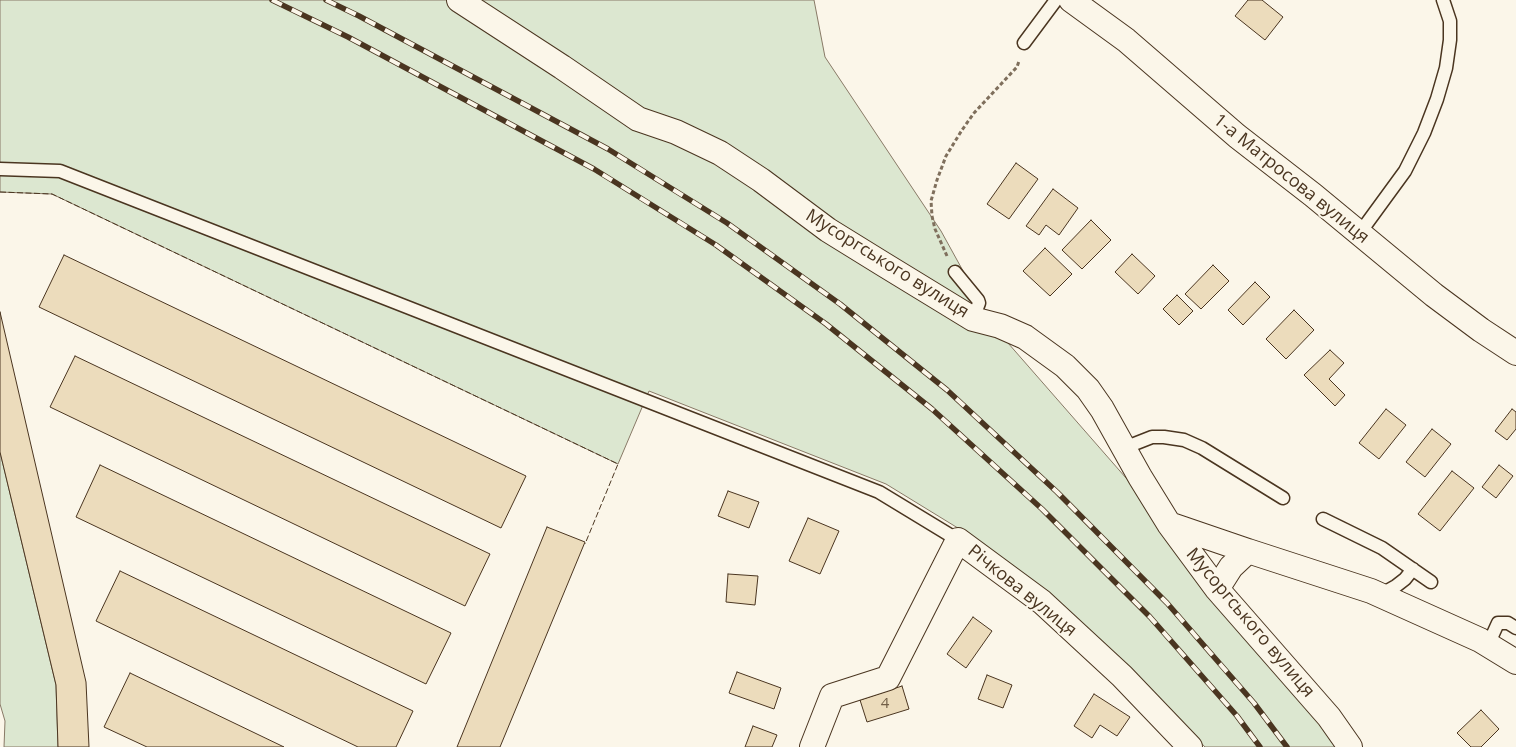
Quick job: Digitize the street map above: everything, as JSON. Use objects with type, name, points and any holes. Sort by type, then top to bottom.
[{"type":"street","name":"Мусоргського вулиця","points":[[458,0],[638,119],[676,132],[720,153],[761,180],[828,230],[973,319],[1000,326],[1025,337],[1065,366],[1088,389],[1102,409],[1169,524],[1217,589],[1329,717],[1350,747]]},
{"type":"street","name":"1-а Матросова вулиця","points":[[1071,0],[1126,40],[1237,136],[1313,195],[1434,295],[1516,353]]},
{"type":"street","points":[[1169,524],[1380,595],[1488,645],[1516,662]]},
{"type":"street","name":"Річкова вулиця","points":[[812,747],[832,696],[888,678],[958,540],[1042,602],[1122,676],[1190,747]]},
{"type":"street","points":[[1217,589],[1231,567],[1248,551]]},
{"type":"lane","points":[[1024,43],[1056,0]]},
{"type":"lane","points":[[1359,234],[1405,171],[1438,99],[1446,68],[1450,40],[1450,21],[1443,0]]},
{"type":"lane","points":[[0,169],[60,171],[69,174],[879,492],[958,540]]},
{"type":"lane","points":[[955,272],[978,300],[979,304],[973,319]]},
{"type":"lane","points":[[1124,448],[1152,437],[1164,436],[1184,440],[1202,448],[1283,498]]},
{"type":"lane","points":[[1323,519],[1382,548],[1413,568],[1430,582]]},
{"type":"lane","points":[[1380,595],[1405,579],[1413,568]]},
{"type":"lane","points":[[1488,645],[1498,623],[1508,623],[1516,628]]},
{"type":"path","points":[[955,272],[935,229],[931,201],[946,156],[974,113],[1017,67],[1022,56],[1024,43]]},
{"type":"green space","points":[[0,0],[814,0],[825,57],[941,231],[994,327],[1161,518],[1348,747],[1205,747],[1133,671],[966,533],[886,484],[649,391],[618,464],[52,194],[0,192]]},
{"type":"green space","points":[[0,452],[56,685],[58,747],[4,747],[5,721],[0,704]]},
{"type":"building","points":[[1248,0],[1262,0],[1283,17],[1265,40],[1235,16]]},
{"type":"building","points":[[1016,163],[1038,179],[1009,219],[987,204]]},
{"type":"building","points":[[1053,189],[1078,208],[1059,235],[1046,225],[1039,235],[1026,226]]},
{"type":"building","points":[[1091,220],[1111,240],[1082,269],[1062,250]]},
{"type":"building","points":[[1045,248],[1072,274],[1050,296],[1023,271]]},
{"type":"building","points":[[1132,254],[1155,276],[1138,294],[1115,272]]},
{"type":"building","points":[[64,255],[526,476],[501,528],[39,307]]},
{"type":"building","points":[[1213,265],[1229,281],[1201,309],[1185,294]]},
{"type":"building","points":[[1255,282],[1270,297],[1243,325],[1228,310]]},
{"type":"building","points":[[1177,295],[1193,311],[1179,325],[1163,309]]},
{"type":"building","points":[[1294,310],[1314,330],[1286,359],[1266,339]]},
{"type":"building","points":[[0,312],[86,682],[89,747],[58,747],[56,685],[0,452]]},
{"type":"building","points":[[1330,350],[1344,363],[1329,379],[1345,395],[1335,406],[1304,375]]},
{"type":"building","points":[[75,356],[490,554],[465,606],[50,407]]},
{"type":"building","points":[[1386,409],[1406,425],[1379,459],[1359,443]]},
{"type":"building","points":[[1512,409],[1516,412],[1516,429],[1507,440],[1495,431]]},
{"type":"building","points":[[1432,429],[1451,444],[1425,477],[1406,462]]},
{"type":"building","points":[[100,465],[451,633],[426,684],[76,517]]},
{"type":"building","points":[[1499,465],[1513,476],[1496,498],[1482,487]]},
{"type":"building","points":[[1452,471],[1474,488],[1440,531],[1418,514]]},
{"type":"building","points":[[728,491],[759,502],[749,528],[718,516]]},
{"type":"building","points":[[808,518],[839,531],[820,574],[789,561]]},
{"type":"building","points":[[547,527],[585,542],[500,747],[457,747]]},
{"type":"building","points":[[120,571],[413,711],[396,747],[358,747],[96,621]]},
{"type":"building","points":[[728,574],[758,576],[755,605],[726,602]]},
{"type":"building","points":[[973,617],[992,631],[966,668],[947,654]]},
{"type":"building","points":[[737,672],[781,688],[774,709],[729,693]]},
{"type":"building","points":[[130,673],[284,747],[147,747],[104,727]]},
{"type":"building","points":[[987,675],[1012,685],[1003,708],[978,699]]},
{"type":"building","points":[[902,686],[909,709],[867,722],[860,700]]},
{"type":"building","points":[[1094,694],[1130,717],[1117,736],[1100,725],[1092,738],[1074,726]]},
{"type":"building","points":[[1481,710],[1499,729],[1481,747],[1471,747],[1457,733]]},
{"type":"building","points":[[753,726],[777,735],[772,747],[745,747]]},
{"type":"railway","points":[[272,0],[348,37],[594,169],[716,245],[826,324],[932,409],[1042,509],[1150,617],[1237,716],[1260,747]]},
{"type":"railway","points":[[326,0],[608,149],[727,223],[840,304],[947,390],[1057,492],[1167,603],[1254,703],[1287,747]]},
{"type":"fence","points":[[0,192],[52,194],[618,464],[585,544]]}]
